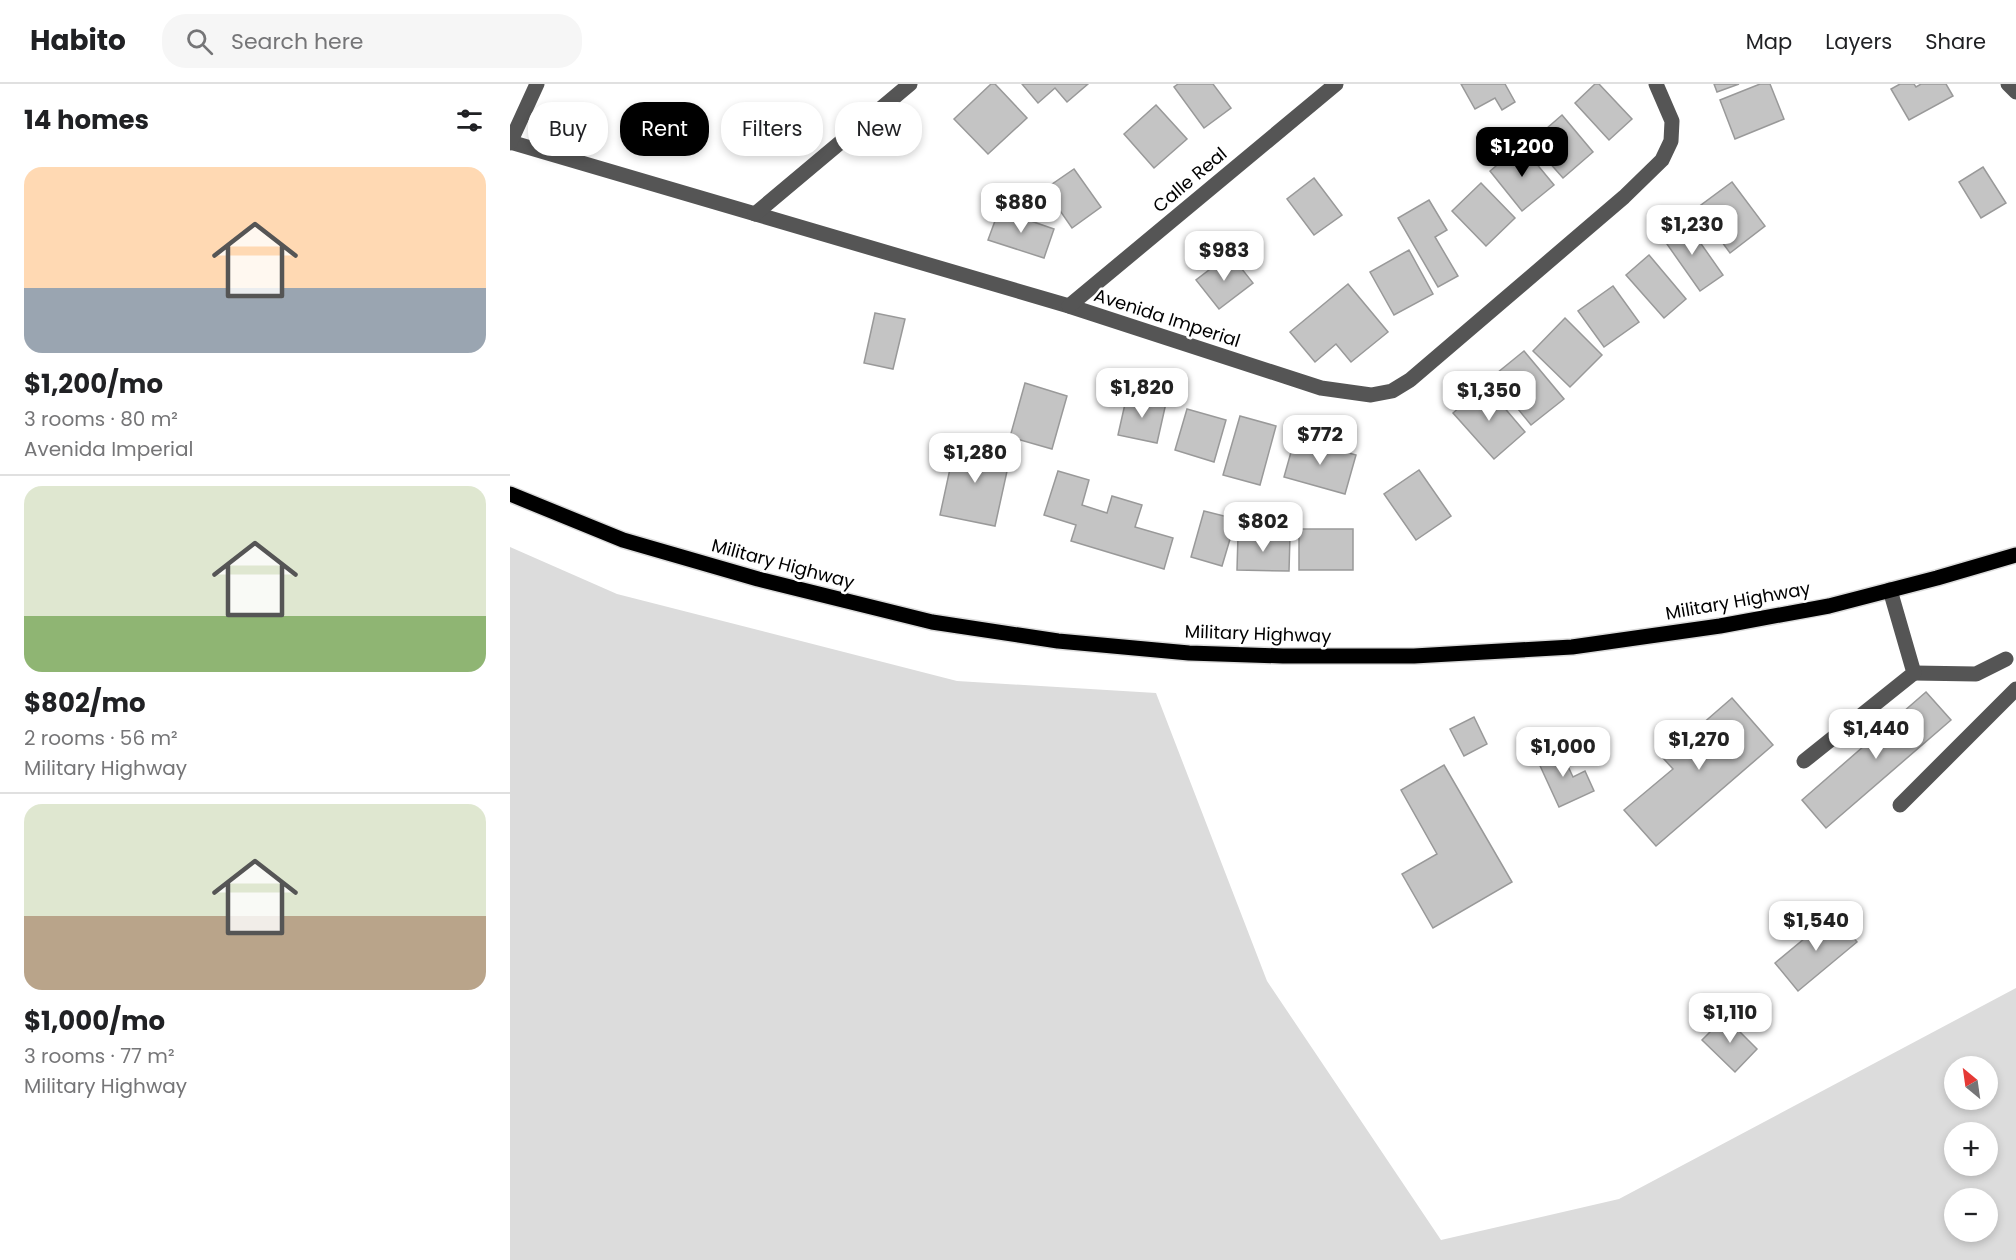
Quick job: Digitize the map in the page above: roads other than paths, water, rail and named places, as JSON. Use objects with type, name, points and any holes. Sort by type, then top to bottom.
[{"type":"main road","name":"Military Highway","points":[[510,494],[623,540],[758,579],[932,622],[1058,641],[1189,653],[1414,656],[1572,647],[1720,626],[1829,606],[2016,555]]},
{"type":"street","points":[[510,142],[537,84]]},
{"type":"street","points":[[755,214],[910,84]]},
{"type":"street","name":"Calle Real","points":[[1069,306],[1336,84]]},
{"type":"street","name":"Avenida Imperial","points":[[510,142],[1069,306],[1322,388],[1348,394],[1371,395],[1392,391],[1410,380],[1624,197],[1662,160],[1671,141],[1672,121],[1656,84]]},
{"type":"street","points":[[2008,84],[2016,92]]},
{"type":"street","points":[[1890,590],[1914,673]]},
{"type":"street","points":[[1804,761],[1914,673],[1976,674],[2006,659]]},
{"type":"street","points":[[1900,804],[2016,689]]}]
